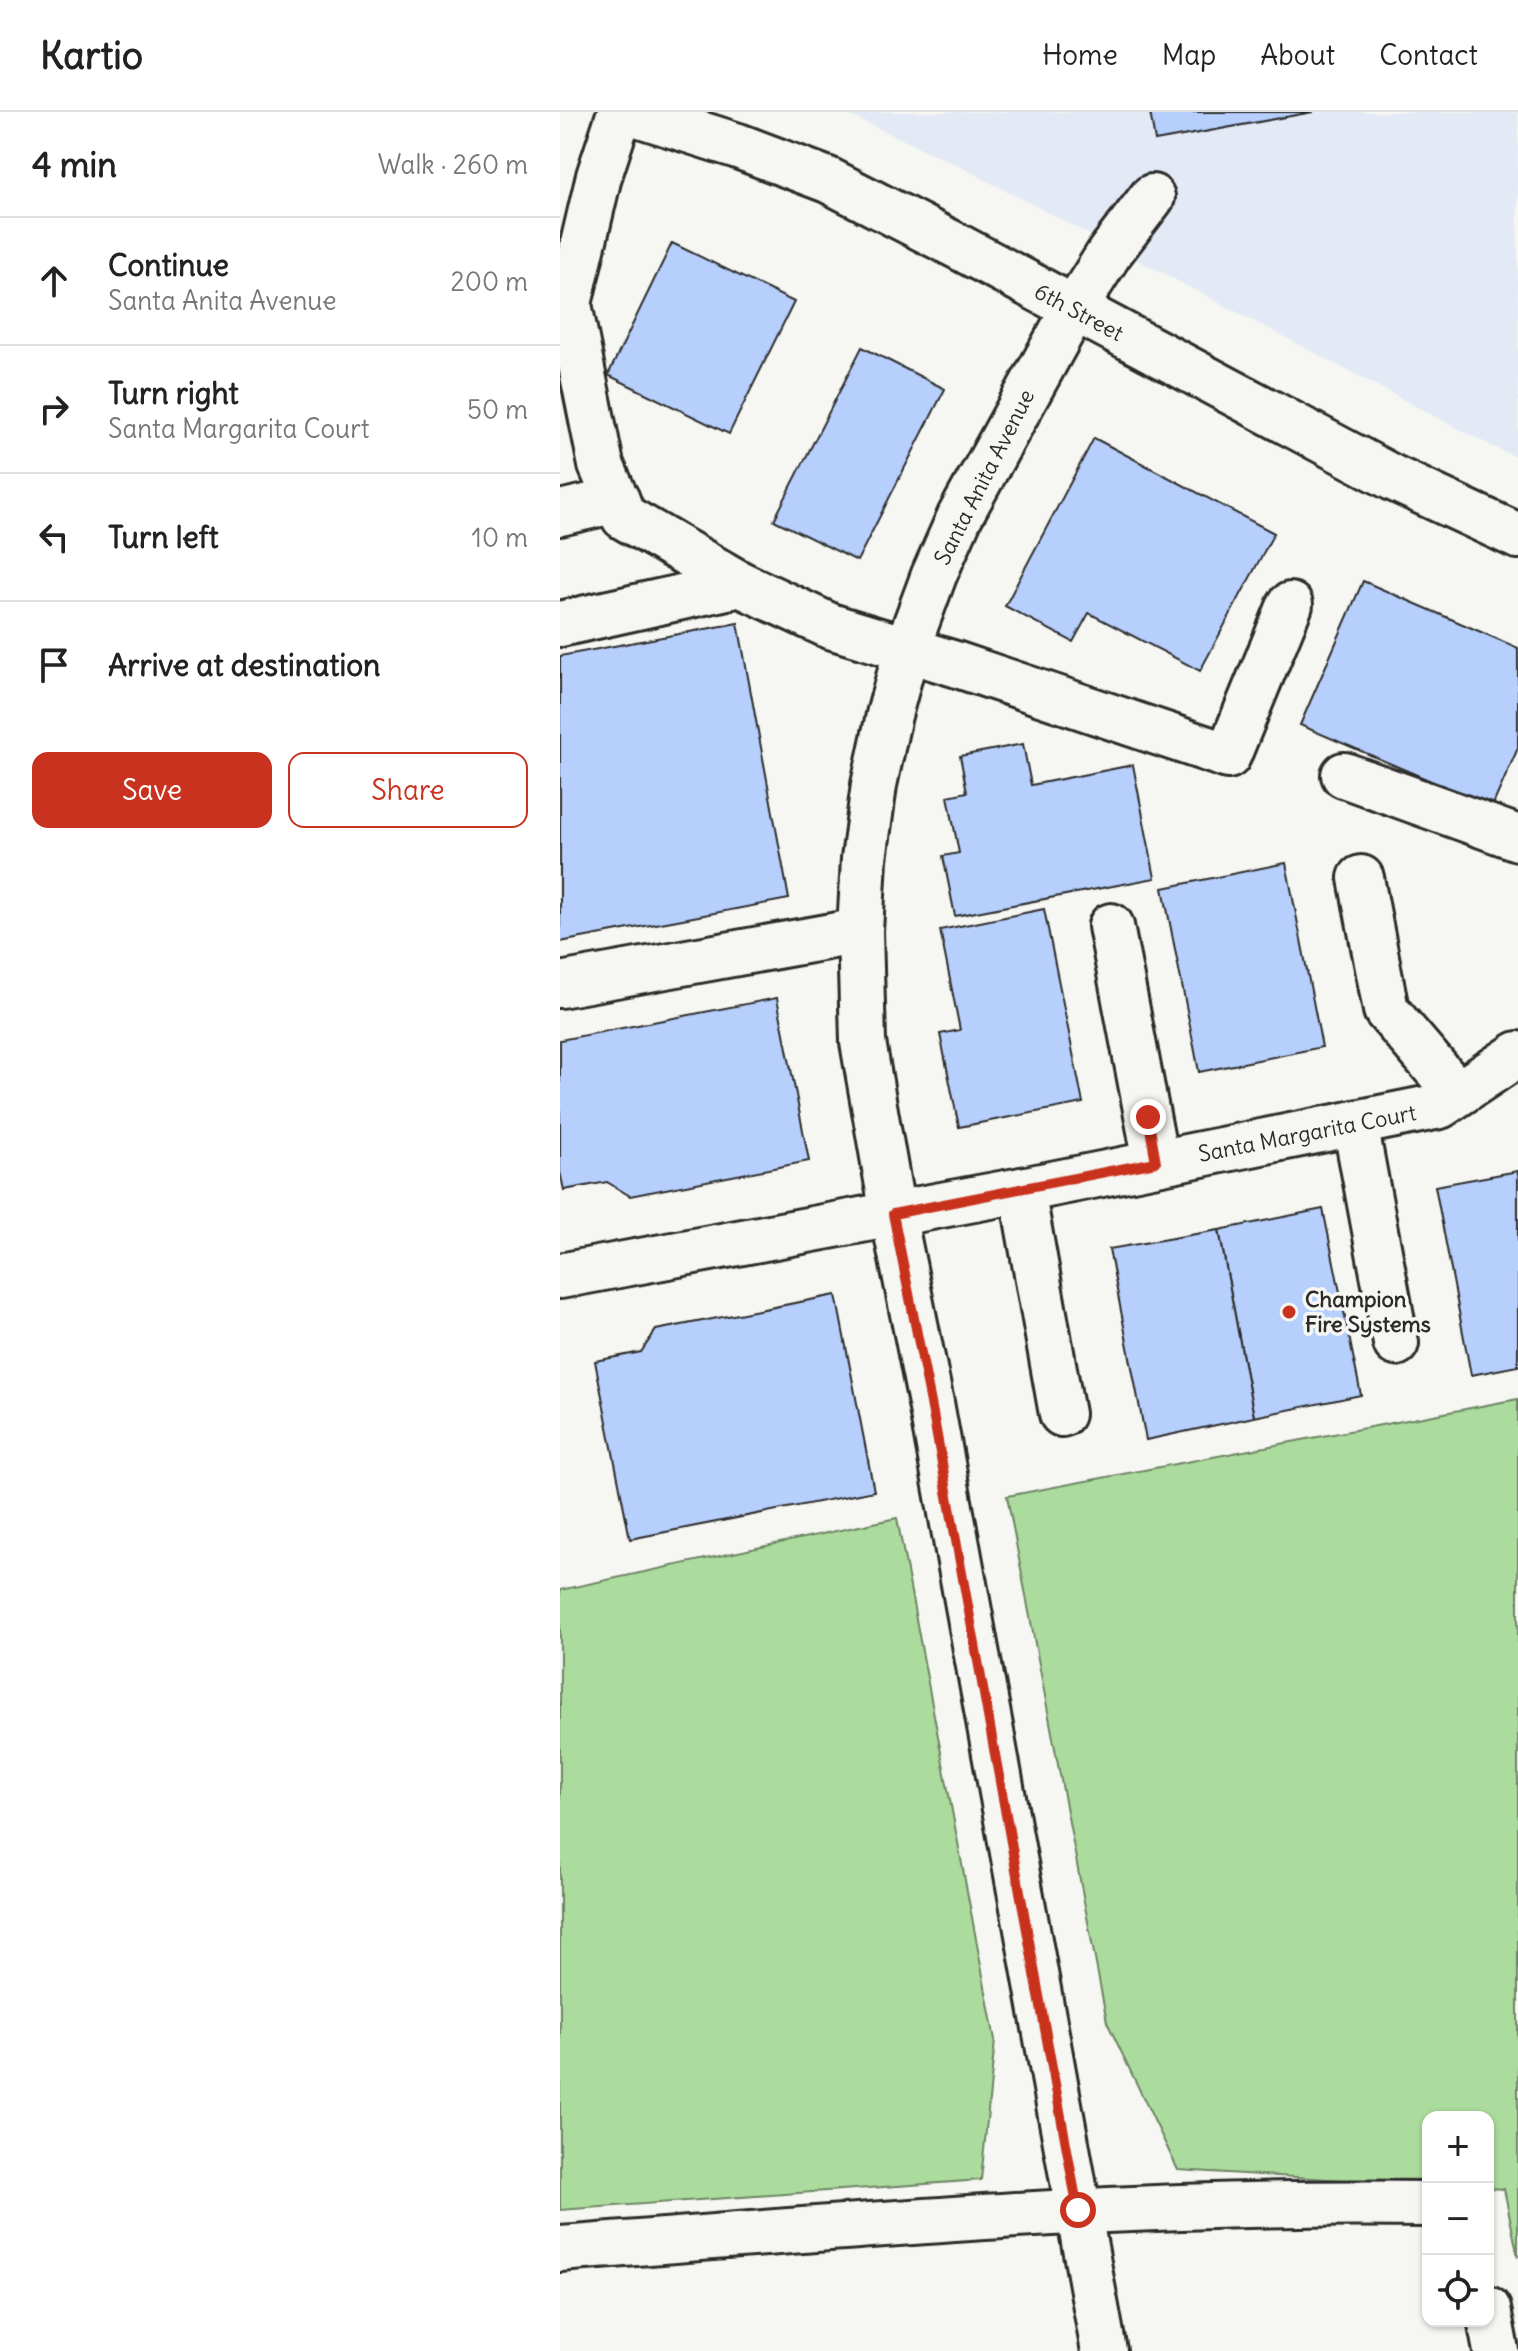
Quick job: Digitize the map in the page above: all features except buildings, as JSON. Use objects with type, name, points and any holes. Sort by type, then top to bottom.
[{"type":"street","points":[[620,112],[599,176],[569,304],[601,465],[624,517],[740,584],[830,626],[907,648],[1228,756],[1290,605]]},
{"type":"street","name":"6th Street","points":[[631,112],[738,146],[828,180],[1393,478],[1518,536]]},
{"type":"street","name":"Santa Anita Avenue","points":[[1104,2351],[863,1042],[860,931],[864,859],[874,785],[907,648],[934,575],[960,516],[1074,309],[1110,252],[1152,197]]},
{"type":"street","points":[[560,513],[617,500]]},
{"type":"street","points":[[560,624],[740,584]]},
{"type":"street","points":[[1344,775],[1518,838]]},
{"type":"street","points":[[1361,878],[1386,1010],[1457,1093]]},
{"type":"street","points":[[1111,926],[1156,1162]]},
{"type":"street","points":[[560,985],[860,931]]},
{"type":"street","name":"Santa Margarita Court","points":[[560,1276],[1022,1190],[1440,1106],[1518,1054]]},
{"type":"street","points":[[1355,1123],[1396,1343]]},
{"type":"street","points":[[1022,1190],[1062,1414]]},
{"type":"street","points":[[560,2249],[1078,2210],[1422,2204]]},
{"type":"street","points":[[1491,2327],[1496,2351]]},
{"type":"shaded area","points":[[843,112],[1518,112],[1518,457],[1501,451],[957,165]]},
{"type":"green space","points":[[1518,1399],[1518,2257],[1504,2189],[1494,2188],[1494,2111],[1422,2111],[1422,2185],[1178,2170],[1107,2022],[1007,1496]]},
{"type":"green space","points":[[897,1518],[995,2040],[981,2180],[560,2210],[560,1590]]},
{"type":"place","name":"Champion Fire Systems","points":[[1289,1312]]},
{"type":"route","points":[[1078,2210],[931,1403],[893,1214],[1156,1162],[1148,1117]]}]
